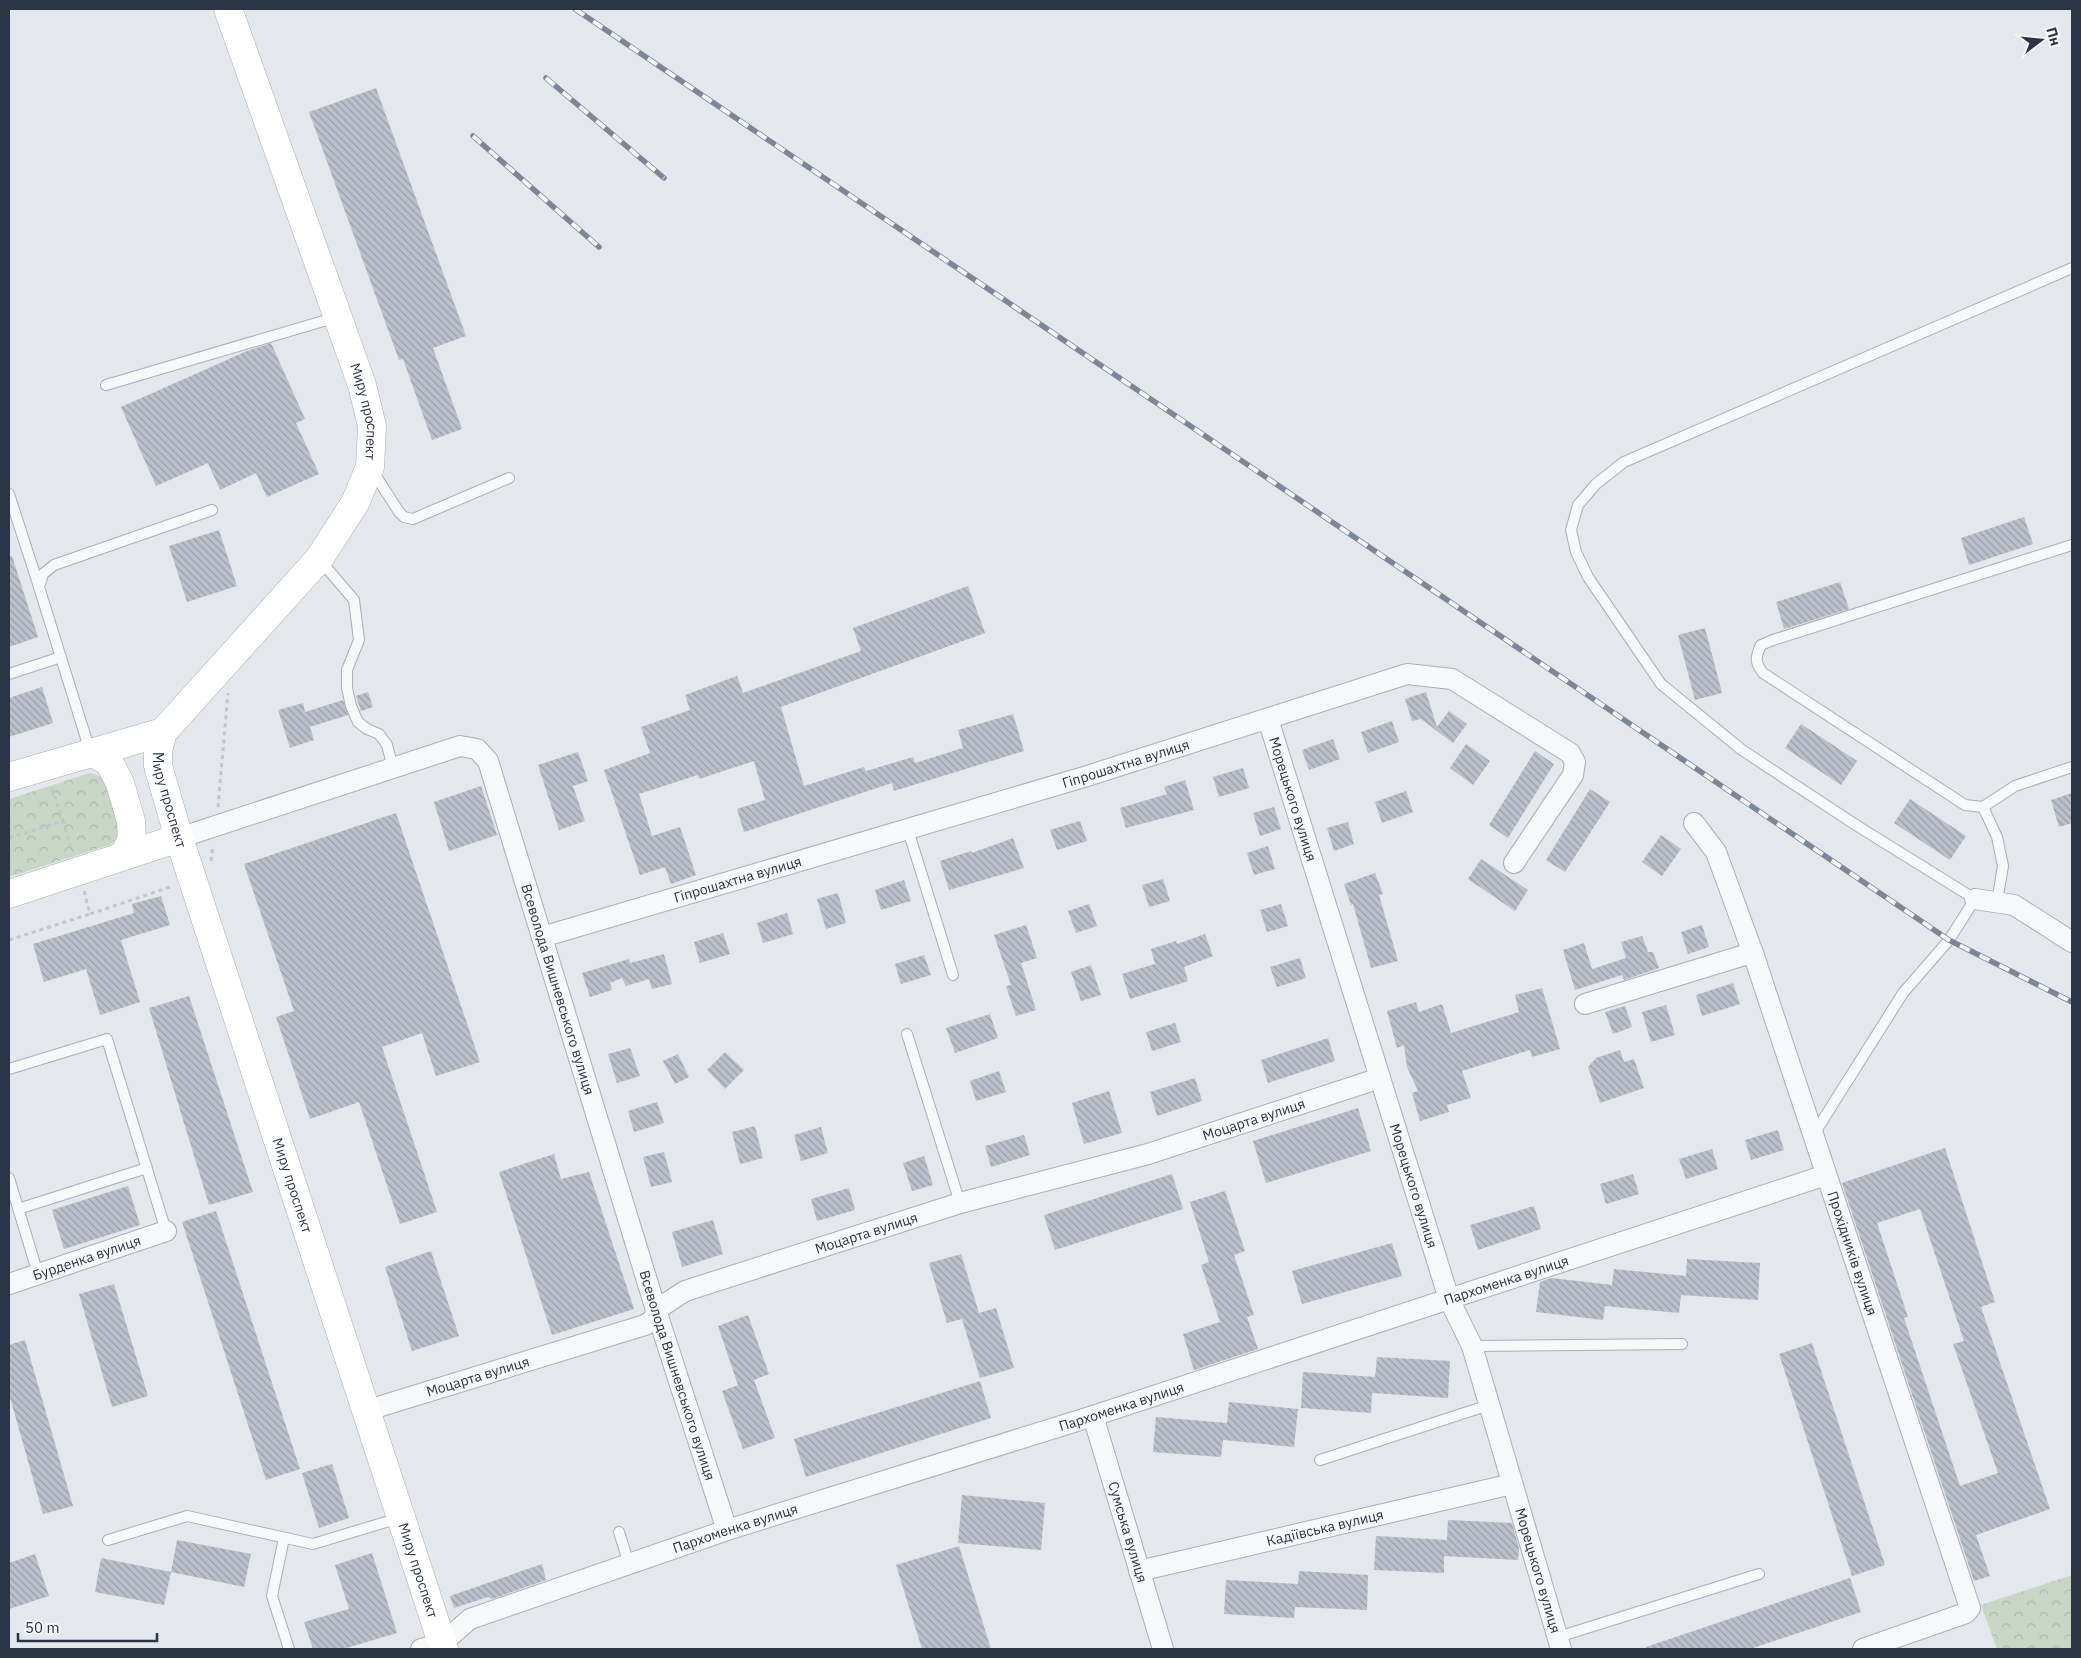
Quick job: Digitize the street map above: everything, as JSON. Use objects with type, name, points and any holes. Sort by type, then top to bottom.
[{"type":"main road","name":"Миру проспект","points":[[228,9],[362,385],[372,426],[370,467],[355,502],[319,559],[163,732],[158,751],[158,766],[179,838],[400,1517],[436,1647]]},
{"type":"main road","points":[[9,778],[163,732]]},
{"type":"main road","points":[[91,752],[109,762],[120,783],[131,821],[132,839],[123,856]]},
{"type":"main road","points":[[9,894],[179,838]]},
{"type":"street","name":"Гіпрошахтна вулиця","points":[[542,937],[908,830],[1407,674],[1452,679],[1570,753],[1575,762],[1573,775],[1514,864]]},
{"type":"street","name":"Морецького вулиця","points":[[1268,719],[1449,1299],[1472,1346],[1560,1643]]},
{"type":"street","name":"Всеволода Вишневського вулиця","points":[[179,838],[460,746],[477,749],[488,761],[656,1310],[727,1530]]},
{"type":"street","name":"Прохідників вулиця","points":[[1694,824],[1716,852],[1754,956],[1970,1608],[1966,1613],[1863,1649]]},
{"type":"street","points":[[1974,899],[2014,905],[2072,942]]},
{"type":"street","points":[[1585,1004],[1748,954],[1754,956]]},
{"type":"street","name":"Моцарта вулиця","points":[[365,1411],[644,1324],[654,1319],[656,1310],[685,1291],[960,1203],[1148,1154],[1380,1078]]},
{"type":"street","name":"Пархоменка вулиця","points":[[436,1647],[470,1619],[727,1530],[1093,1416],[1826,1174]]},
{"type":"street","name":"Бурденка вулиця","points":[[9,1284],[166,1231]]},
{"type":"street","name":"Сумська вулиця","points":[[1093,1416],[1163,1649]]},
{"type":"street","name":"Кадіївська вулиця","points":[[1139,1571],[1512,1484]]},
{"type":"lane","points":[[1813,1135],[1903,993],[1949,940],[1974,899],[1859,827],[1742,750],[1661,684],[1588,577],[1576,552],[1571,530],[1578,505],[1596,484],[1624,462],[2072,268]]},
{"type":"lane","points":[[106,385],[338,317]]},
{"type":"lane","points":[[370,467],[399,512],[404,517],[413,519],[510,478]]},
{"type":"lane","points":[[9,494],[91,752]]},
{"type":"lane","points":[[39,586],[43,574],[54,565],[212,510]]},
{"type":"lane","points":[[2072,545],[1773,640],[1761,645],[1756,655],[1757,665],[1763,673],[1964,805],[1983,807],[2015,786],[2072,767]]},
{"type":"lane","points":[[319,559],[354,600],[359,640],[347,670],[350,706],[358,722],[367,729],[379,734],[387,745],[393,768]]},
{"type":"lane","points":[[9,674],[61,657]]},
{"type":"lane","points":[[1983,807],[1998,837],[2003,866],[1997,902]]},
{"type":"lane","points":[[908,830],[953,975]]},
{"type":"lane","points":[[907,1034],[960,1203]]},
{"type":"lane","points":[[9,1069],[107,1039],[166,1231]]},
{"type":"lane","points":[[18,1209],[147,1168]]},
{"type":"lane","points":[[9,1178],[38,1274]]},
{"type":"lane","points":[[1472,1346],[1682,1344]]},
{"type":"lane","points":[[1320,1460],[1489,1405]]},
{"type":"lane","points":[[108,1540],[187,1516],[313,1544],[400,1517]]},
{"type":"lane","points":[[620,1532],[630,1564]]},
{"type":"lane","points":[[284,1538],[272,1596],[289,1649]]},
{"type":"lane","points":[[1560,1643],[1759,1574]]},
{"type":"path","points":[[211,864],[228,694],[234,686]]},
{"type":"path","points":[[9,940],[90,914]]},
{"type":"green space","points":[[90,773],[100,776],[106,785],[120,828],[118,839],[109,845],[9,877],[9,799]]},
{"type":"green space","points":[[2072,1575],[2072,1649],[1997,1649],[1981,1605]]},
{"type":"building","points":[[376,88],[466,336],[433,348],[462,429],[432,440],[403,359],[399,360],[309,112]]},
{"type":"building","points":[[271,343],[305,419],[296,423],[319,474],[267,497],[256,473],[220,490],[208,463],[156,486],[121,407],[247,351]]},
{"type":"building","points":[[2024,517],[2033,544],[1969,565],[1961,538]]},
{"type":"building","points":[[219,530],[237,586],[187,602],[169,546]]},
{"type":"building","points":[[12,556],[38,637],[9,647],[9,557]]},
{"type":"building","points":[[1840,582],[1849,609],[1784,629],[1776,602]]},
{"type":"building","points":[[968,586],[985,633],[781,707],[804,786],[864,767],[866,771],[913,757],[915,763],[963,748],[958,730],[1013,714],[1024,751],[894,791],[892,783],[744,832],[737,809],[765,800],[754,761],[699,779],[698,775],[639,794],[652,836],[680,827],[696,875],[671,884],[665,867],[640,875],[604,770],[650,753],[641,727],[690,710],[685,695],[737,676],[743,693],[861,651],[853,628]]},
{"type":"building","points":[[1705,628],[1722,693],[1695,700],[1678,635]]},
{"type":"building","points":[[42,687],[53,723],[9,737],[9,698]]},
{"type":"building","points":[[368,692],[373,707],[361,711],[356,696]]},
{"type":"building","points":[[1426,692],[1437,727],[1449,711],[1467,724],[1453,743],[1421,719],[1412,721],[1405,699]]},
{"type":"building","points":[[343,700],[348,715],[310,727],[314,740],[290,748],[278,710],[303,703],[305,712]]},
{"type":"building","points":[[1392,721],[1399,742],[1368,753],[1361,732]]},
{"type":"building","points":[[1801,724],[1857,761],[1841,785],[1785,748]]},
{"type":"building","points":[[1333,739],[1340,759],[1309,770],[1302,750]]},
{"type":"building","points":[[1466,744],[1490,761],[1473,785],[1450,768]]},
{"type":"building","points":[[1535,751],[1554,764],[1508,838],[1489,825]]},
{"type":"building","points":[[578,752],[588,781],[573,786],[585,821],[559,830],[538,765]]},
{"type":"building","points":[[1243,768],[1249,788],[1219,797],[1213,777]]},
{"type":"building","points":[[1185,780],[1194,810],[1126,828],[1120,808],[1167,794],[1164,787]]},
{"type":"building","points":[[481,786],[497,835],[449,851],[434,802]]},
{"type":"building","points":[[1590,789],[1610,802],[1565,872],[1546,860]]},
{"type":"building","points":[[1406,791],[1413,812],[1382,823],[1375,802]]},
{"type":"building","points":[[2072,793],[2072,823],[2059,827],[2051,800]]},
{"type":"building","points":[[1910,799],[1966,836],[1950,860],[1894,823]]},
{"type":"building","points":[[1274,807],[1281,829],[1260,836],[1253,813]]},
{"type":"building","points":[[396,813],[480,1062],[436,1076],[422,1033],[382,1047],[437,1212],[400,1224],[359,1102],[310,1119],[276,1017],[294,1011],[244,864]]},
{"type":"building","points":[[1080,821],[1087,841],[1057,850],[1050,830]]},
{"type":"building","points":[[1348,822],[1354,844],[1334,851],[1327,828]]},
{"type":"building","points":[[1661,835],[1681,849],[1662,876],[1642,862]]},
{"type":"building","points":[[1013,838],[1024,868],[949,890],[940,861],[971,851],[972,853]]},
{"type":"building","points":[[1268,846],[1275,869],[1254,875],[1247,853]]},
{"type":"building","points":[[1481,859],[1528,890],[1515,911],[1468,879]]},
{"type":"building","points":[[1375,873],[1383,894],[1379,895],[1398,961],[1371,968],[1353,904],[1351,905],[1344,884]]},
{"type":"building","points":[[1163,879],[1170,901],[1149,907],[1142,885]]},
{"type":"building","points":[[904,880],[911,901],[881,910],[875,890]]},
{"type":"building","points":[[838,893],[846,923],[826,929],[817,899]]},
{"type":"building","points":[[161,896],[170,925],[121,940],[140,1002],[100,1015],[86,969],[44,982],[33,944],[134,913],[132,904]]},
{"type":"building","points":[[1089,904],[1097,926],[1076,933],[1068,911]]},
{"type":"building","points":[[1281,904],[1288,926],[1267,932],[1260,910]]},
{"type":"building","points":[[787,913],[793,934],[763,943],[757,923]]},
{"type":"building","points":[[1026,925],[1037,958],[1021,963],[1036,1010],[1016,1016],[1006,986],[1011,985],[994,935]]},
{"type":"building","points":[[1702,925],[1709,947],[1688,954],[1681,932]]},
{"type":"building","points":[[723,933],[730,954],[700,963],[694,942]]},
{"type":"building","points":[[1205,934],[1213,956],[1184,967],[1188,981],[1130,999],[1122,974],[1155,964],[1151,949],[1176,941],[1177,944]]},
{"type":"building","points":[[1642,936],[1648,952],[1653,952],[1659,968],[1624,980],[1622,975],[1575,990],[1563,950],[1584,943],[1592,969],[1626,958],[1621,942]]},
{"type":"building","points":[[664,954],[672,984],[652,989],[649,979],[626,986],[622,978],[610,983],[612,990],[590,997],[582,973],[629,959],[630,963]]},
{"type":"building","points":[[924,955],[931,975],[901,984],[895,964]]},
{"type":"building","points":[[1300,958],[1306,978],[1277,987],[1270,967]]},
{"type":"building","points":[[1091,965],[1101,995],[1081,1001],[1071,972]]},
{"type":"building","points":[[1733,983],[1740,1004],[1702,1016],[1696,995]]},
{"type":"building","points":[[1542,988],[1560,1049],[1532,1057],[1530,1050],[1462,1071],[1471,1098],[1447,1105],[1449,1112],[1420,1121],[1412,1093],[1418,1091],[1407,1067],[1404,1045],[1397,1048],[1387,1011],[1416,1002],[1419,1012],[1442,1004],[1451,1033],[1519,1012],[1515,995]]},
{"type":"building","points":[[189,996],[253,1192],[209,1205],[149,1008]]},
{"type":"building","points":[[1666,1005],[1675,1035],[1651,1042],[1642,1012]]},
{"type":"building","points":[[1625,1006],[1632,1027],[1613,1034],[1605,1012]]},
{"type":"building","points":[[990,1014],[998,1038],[955,1053],[946,1028]]},
{"type":"building","points":[[1175,1023],[1181,1042],[1152,1051],[1146,1032]]},
{"type":"building","points":[[1328,1038],[1335,1061],[1268,1083],[1261,1060]]},
{"type":"building","points":[[630,1048],[640,1076],[617,1083],[608,1054]]},
{"type":"building","points":[[1620,1050],[1624,1062],[1634,1059],[1644,1088],[1600,1103],[1588,1067],[1596,1058]]},
{"type":"building","points":[[725,1052],[744,1070],[725,1089],[707,1070]]},
{"type":"building","points":[[678,1054],[689,1077],[675,1084],[663,1061]]},
{"type":"building","points":[[999,1071],[1006,1092],[976,1101],[970,1081]]},
{"type":"building","points":[[1195,1078],[1202,1101],[1157,1116],[1150,1092]]},
{"type":"building","points":[[1109,1091],[1122,1133],[1084,1144],[1072,1103]]},
{"type":"building","points":[[657,1102],[664,1123],[634,1132],[628,1111]]},
{"type":"building","points":[[1358,1108],[1371,1151],[1266,1183],[1253,1141]]},
{"type":"building","points":[[755,1126],[763,1158],[740,1164],[732,1132]]},
{"type":"building","points":[[821,1127],[828,1153],[801,1161],[794,1135]]},
{"type":"building","points":[[1778,1130],[1784,1150],[1751,1160],[1745,1140]]},
{"type":"building","points":[[1024,1135],[1030,1155],[991,1167],[985,1146]]},
{"type":"building","points":[[1945,1148],[1995,1302],[1981,1307],[2050,1509],[1976,1535],[1990,1576],[1974,1581],[1842,1183]],"holes":[[[1920,1209],[1964,1341],[1953,1344],[1998,1473],[1960,1486],[1904,1318],[1908,1317],[1877,1223]]]},
{"type":"building","points":[[1712,1149],[1718,1169],[1686,1179],[1679,1159]]},
{"type":"building","points":[[664,1152],[672,1182],[651,1187],[643,1157]]},
{"type":"building","points":[[554,1154],[561,1179],[589,1172],[634,1309],[552,1335],[499,1172]]},
{"type":"building","points":[[924,1156],[933,1185],[912,1191],[903,1163]]},
{"type":"building","points":[[1172,1174],[1183,1209],[1055,1250],[1044,1215]]},
{"type":"building","points":[[1633,1174],[1639,1194],[1606,1204],[1600,1184]]},
{"type":"building","points":[[128,1186],[140,1225],[64,1249],[52,1210]]},
{"type":"building","points":[[849,1188],[855,1210],[817,1221],[811,1199]]},
{"type":"building","points":[[1225,1191],[1245,1251],[1234,1255],[1254,1315],[1247,1317],[1258,1349],[1194,1370],[1183,1334],[1220,1322],[1201,1265],[1209,1262],[1190,1202]]},
{"type":"building","points":[[1534,1206],[1541,1229],[1478,1250],[1470,1225]]},
{"type":"building","points":[[216,1211],[300,1469],[266,1480],[182,1222]]},
{"type":"building","points":[[713,1220],[723,1254],[682,1267],[672,1232]]},
{"type":"building","points":[[1392,1243],[1402,1276],[1302,1304],[1292,1271]]},
{"type":"building","points":[[431,1251],[459,1336],[412,1351],[385,1267]]},
{"type":"building","points":[[961,1254],[979,1313],[996,1308],[1014,1368],[980,1378],[962,1319],[947,1323],[929,1263]]},
{"type":"building","points":[[1687,1259],[1760,1263],[1758,1300],[1681,1295],[1679,1313],[1605,1306],[1603,1320],[1536,1312],[1540,1282],[1551,1278],[1612,1285],[1614,1269],[1686,1276]]},
{"type":"building","points":[[114,1284],[148,1396],[112,1407],[79,1294]]},
{"type":"building","points":[[748,1315],[769,1374],[754,1380],[775,1438],[743,1449],[722,1391],[738,1385],[718,1326]]},
{"type":"building","points":[[25,1340],[73,1506],[43,1514],[9,1394],[9,1345]]},
{"type":"building","points":[[1812,1343],[1885,1565],[1852,1576],[1779,1354]]},
{"type":"building","points":[[1377,1357],[1450,1361],[1448,1398],[1372,1393],[1371,1413],[1301,1408],[1303,1372],[1375,1377]]},
{"type":"building","points":[[980,1381],[991,1418],[806,1477],[794,1439]]},
{"type":"building","points":[[1229,1402],[1298,1409],[1294,1447],[1223,1440],[1221,1457],[1153,1452],[1156,1417],[1227,1423]]},
{"type":"building","points":[[332,1464],[349,1518],[319,1528],[302,1473]]},
{"type":"building","points":[[962,1495],[1045,1503],[1041,1550],[958,1543]]},
{"type":"building","points":[[1448,1520],[1512,1523],[1519,1548],[1518,1560],[1444,1556],[1444,1573],[1374,1570],[1376,1536],[1447,1540]]},
{"type":"building","points":[[177,1540],[251,1554],[244,1587],[171,1572]]},
{"type":"building","points":[[959,1546],[991,1649],[922,1649],[896,1565]]},
{"type":"building","points":[[372,1553],[397,1633],[343,1649],[313,1649],[304,1622],[349,1609],[335,1565]]},
{"type":"building","points":[[35,1554],[49,1596],[9,1609],[9,1563]]},
{"type":"building","points":[[101,1558],[171,1572],[164,1605],[95,1592]]},
{"type":"building","points":[[542,1564],[546,1580],[492,1599],[488,1597],[454,1608],[450,1596]]},
{"type":"building","points":[[1299,1571],[1368,1575],[1367,1610],[1295,1607],[1294,1618],[1224,1614],[1226,1580],[1298,1584]]},
{"type":"building","points":[[1850,1578],[1861,1612],[1750,1649],[1647,1649],[1646,1647]]},
{"type":"railway","points":[[575,9],[1949,940],[2072,1002]]},
{"type":"railway","points":[[546,78],[664,178]]},
{"type":"railway","points":[[473,136],[599,247]]}]
